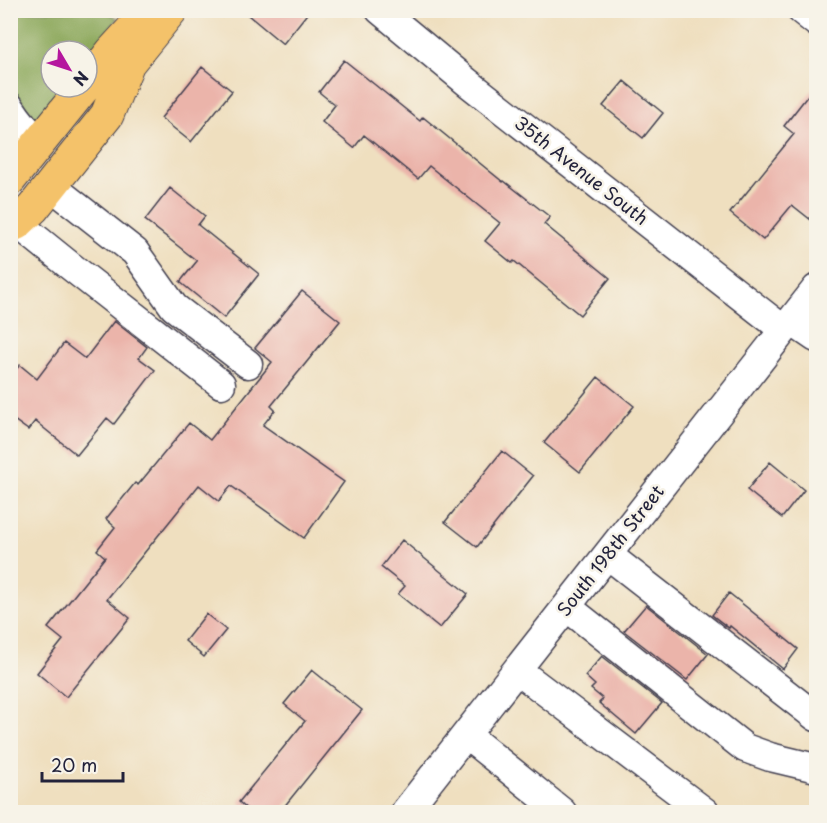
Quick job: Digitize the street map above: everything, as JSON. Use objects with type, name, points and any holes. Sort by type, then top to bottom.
[{"type":"main road","points":[[99,68],[143,18],[169,11]]},
{"type":"main road","points":[[14,225],[51,186],[107,115],[129,63],[169,11]]},
{"type":"main road","points":[[10,179],[75,99]]},
{"type":"street","name":"35th Avenue South","points":[[380,10],[467,82],[788,326],[816,338]]},
{"type":"street","points":[[801,10],[816,22]]},
{"type":"street","points":[[10,107],[18,121],[40,143]]},
{"type":"street","points":[[51,186],[135,252],[174,307],[248,364]]},
{"type":"street","points":[[14,225],[221,384]]},
{"type":"street","name":"South 198th Street","points":[[405,813],[816,289]]},
{"type":"street","points":[[608,555],[816,717]]},
{"type":"street","points":[[567,607],[745,748],[770,757],[816,768]]},
{"type":"street","points":[[517,670],[705,813]]},
{"type":"street","points":[[466,735],[562,813]]},
{"type":"green space","points":[[11,11],[107,11],[118,19],[99,43],[99,39],[39,39],[39,99],[53,99],[11,152]]},
{"type":"building","points":[[242,10],[310,10],[283,44]]},
{"type":"building","points":[[344,60],[420,121],[423,117],[550,217],[544,224],[610,278],[580,315],[514,261],[512,263],[485,241],[500,223],[429,166],[418,179],[364,135],[354,148],[322,122],[335,105],[319,92]]},
{"type":"building","points":[[202,67],[232,91],[191,142],[161,118]]},
{"type":"building","points":[[624,81],[663,113],[643,138],[603,106]]},
{"type":"building","points":[[816,85],[816,224],[792,205],[763,240],[730,213],[794,134],[784,126]]},
{"type":"building","points":[[170,188],[205,216],[198,225],[259,274],[224,318],[180,282],[197,261],[145,220]]},
{"type":"building","points":[[302,291],[340,321],[271,406],[275,410],[263,425],[344,482],[304,538],[231,486],[219,501],[199,485],[107,599],[130,618],[66,697],[37,673],[63,640],[48,628],[105,557],[97,550],[115,527],[106,519],[135,483],[138,485],[189,423],[210,440],[272,362],[255,348]]},
{"type":"building","points":[[114,321],[147,347],[139,358],[155,370],[114,424],[107,418],[77,455],[35,421],[28,430],[10,417],[10,376],[20,365],[37,379],[64,343],[85,359]]},
{"type":"building","points":[[598,377],[634,406],[580,472],[544,443]]},
{"type":"building","points":[[502,451],[533,476],[477,547],[445,522]]},
{"type":"building","points":[[770,462],[804,490],[782,518],[747,490]]},
{"type":"building","points":[[402,540],[468,594],[440,628],[398,594],[405,586],[381,567]]},
{"type":"building","points":[[729,593],[798,649],[783,669],[730,626],[729,628],[712,615]]},
{"type":"building","points":[[646,605],[708,654],[687,680],[624,631]]},
{"type":"building","points":[[206,614],[226,630],[204,657],[185,641]]},
{"type":"building","points":[[602,656],[662,703],[636,734],[599,703],[603,699],[591,689],[595,685],[585,676]]},
{"type":"building","points":[[312,670],[362,710],[279,813],[251,813],[239,802],[305,721],[284,704]]}]
